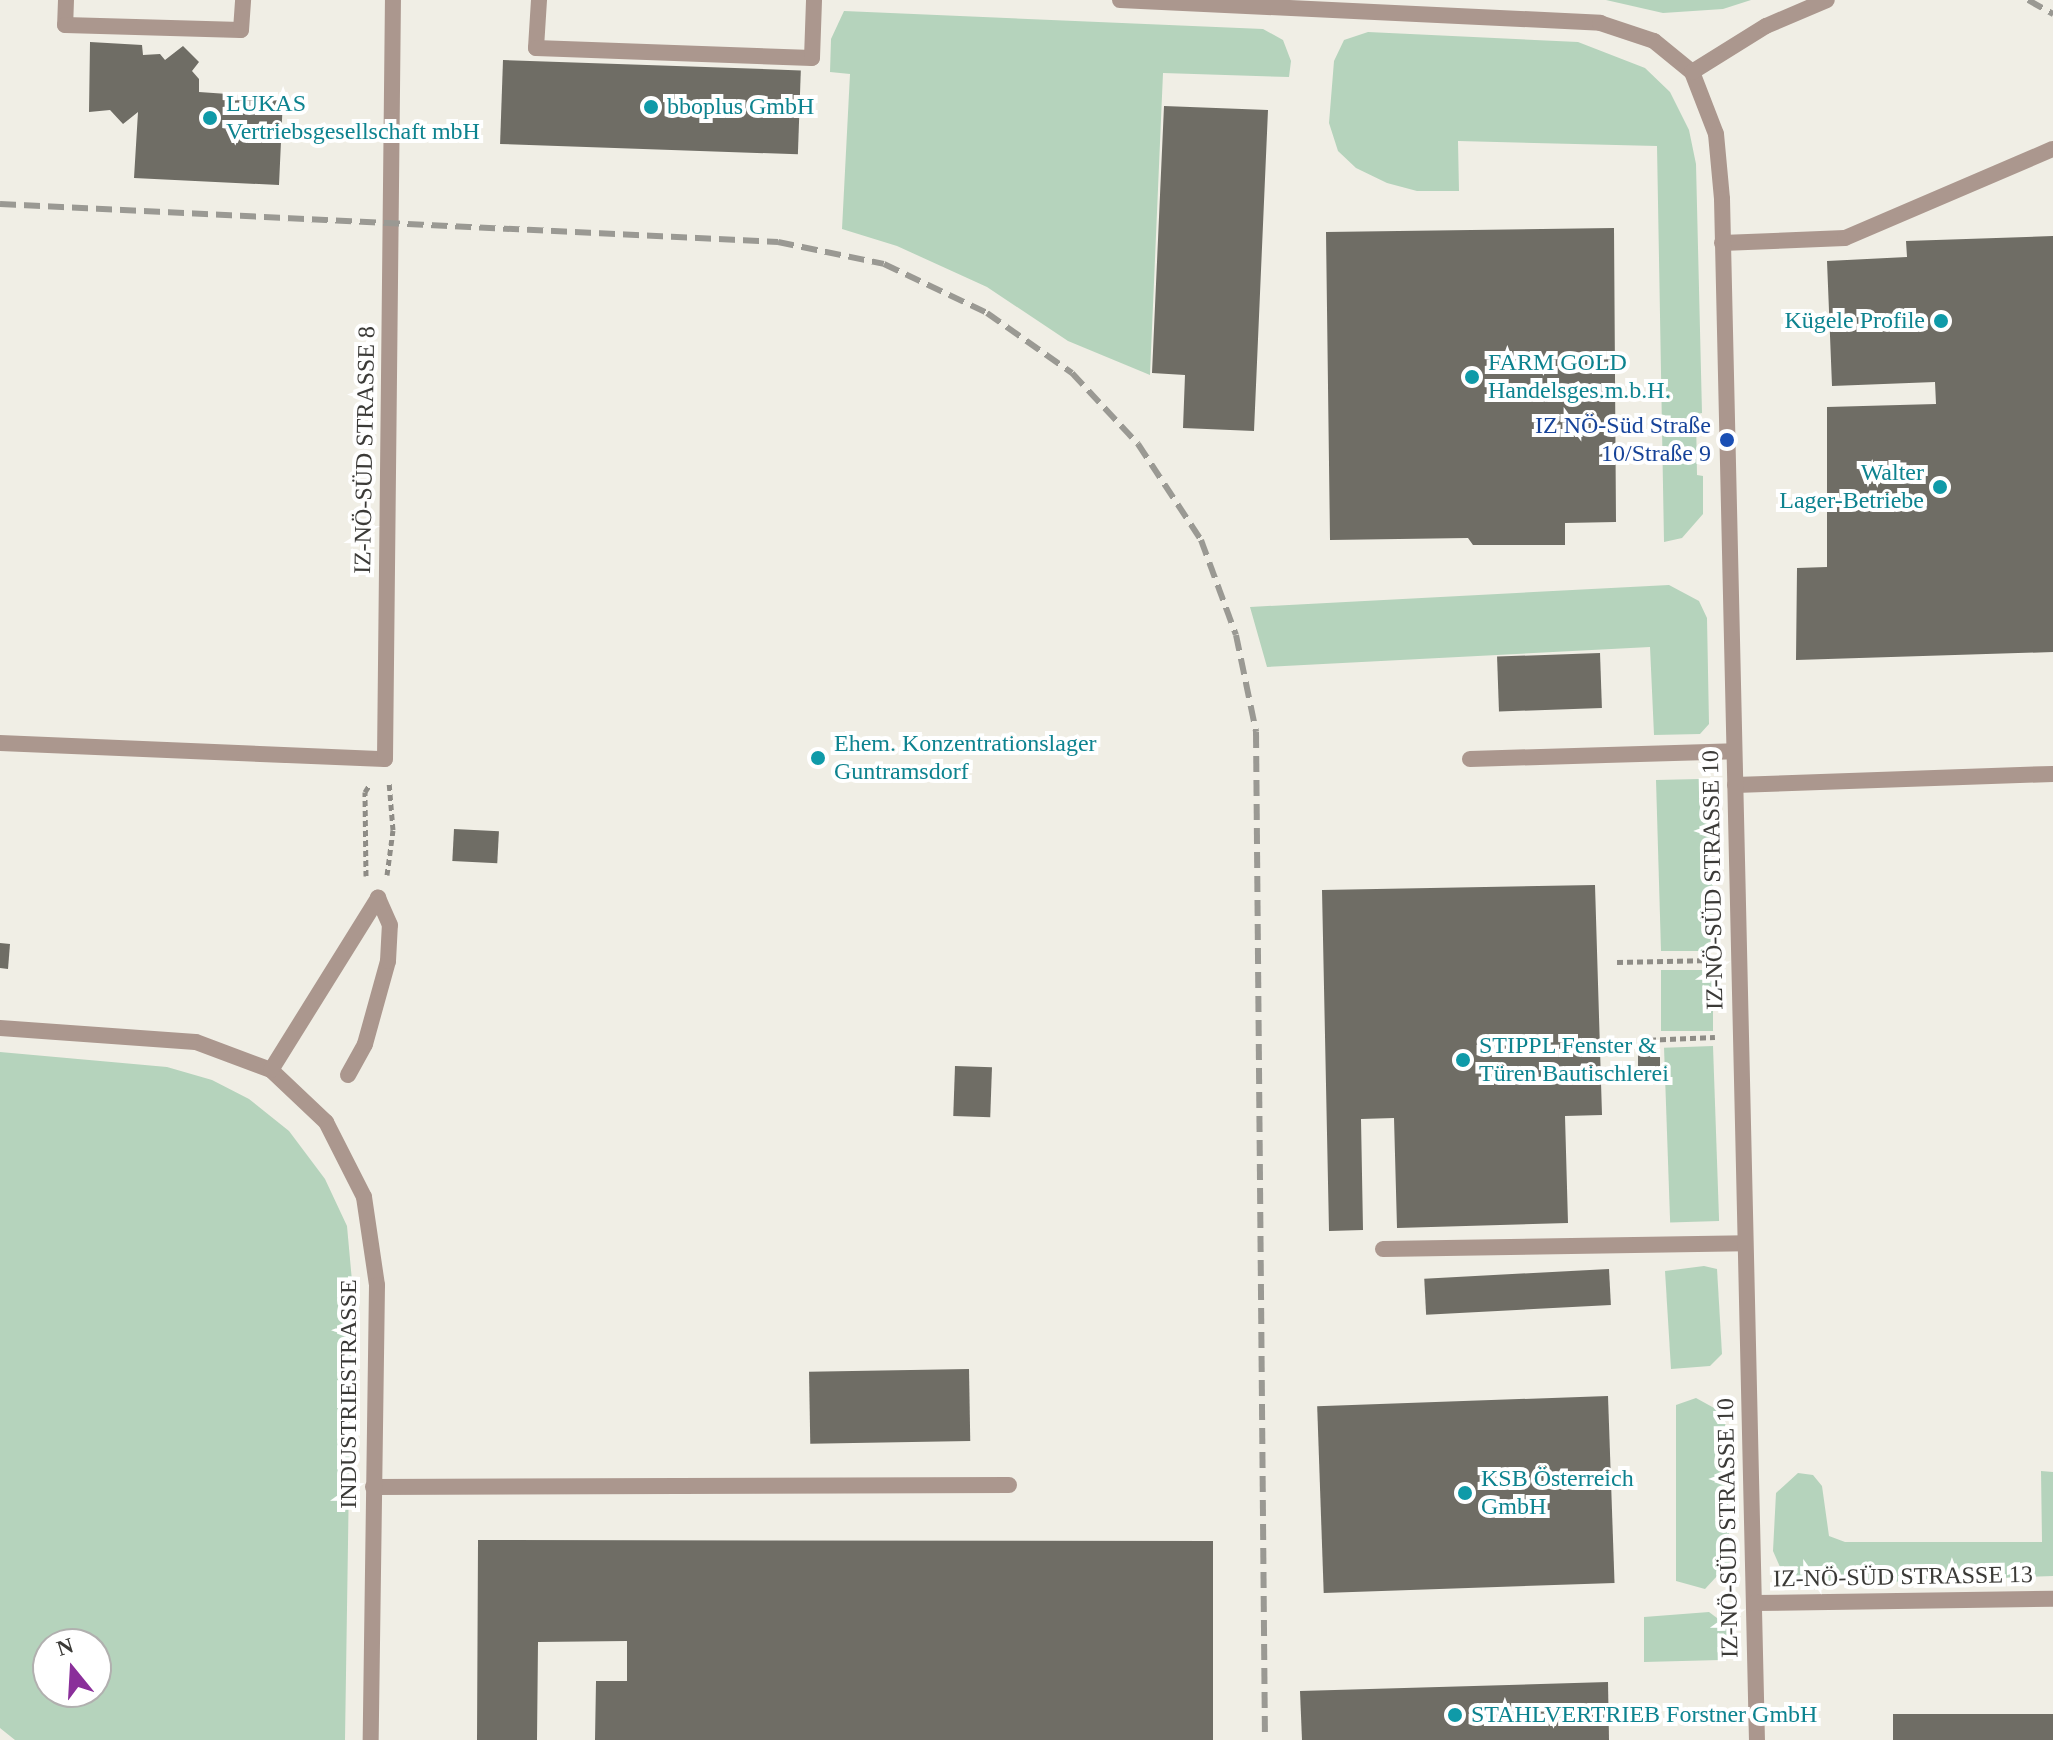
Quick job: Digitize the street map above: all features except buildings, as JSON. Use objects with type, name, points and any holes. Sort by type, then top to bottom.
[{"type":"street","points":[[66,0],[65,25],[241,30],[243,0]]},
{"type":"street","name":"IZ-NÖ-SÜD STRASSE 8","points":[[385,759],[393,0]]},
{"type":"street","points":[[539,0],[536,48],[812,58],[814,0]]},
{"type":"street","name":"IZ-NÖ-SÜD STRASSE 10","points":[[1120,0],[1600,23],[1654,41],[1692,72],[1716,134],[1722,243],[1757,1740]]},
{"type":"street","points":[[1692,72],[1766,26],[1827,0]]},
{"type":"street","points":[[1722,243],[1845,238],[2053,149]]},
{"type":"street","points":[[0,743],[385,759]]},
{"type":"street","points":[[1470,759],[1734,751]]},
{"type":"street","points":[[1735,785],[2053,774]]},
{"type":"street","points":[[271,1070],[378,898]]},
{"type":"street","points":[[348,1075],[365,1044],[388,961],[390,925],[378,898]]},
{"type":"street","name":"INDUSTRIESTRASSE","points":[[0,1028],[196,1042],[271,1070],[326,1122],[364,1197],[377,1285],[371,1740]]},
{"type":"street","points":[[1383,1249],[1745,1243]]},
{"type":"street","points":[[373,1487],[1009,1485]]},
{"type":"street","name":"IZ-NÖ-SÜD STRASSE 13","points":[[1754,1603],[2053,1599]]},
{"type":"path","points":[[378,898],[389,867],[393,830],[385,759]]},
{"type":"path","points":[[378,898],[362,863],[365,792],[385,759]]},
{"type":"path","points":[[1617,962],[1739,960]]},
{"type":"path","points":[[1620,1041],[1740,1036]]},
{"type":"green space","points":[[1606,0],[1751,0],[1723,9],[1663,13]]},
{"type":"green space","points":[[844,11],[1263,29],[1283,40],[1291,61],[1289,77],[1163,73],[1150,375],[1068,341],[987,287],[897,246],[842,229],[850,74],[830,72],[831,39]]},
{"type":"green space","points":[[1368,32],[1578,42],[1645,68],[1670,92],[1689,130],[1696,164],[1702,413],[1696,414],[1697,475],[1703,476],[1703,514],[1682,538],[1664,542],[1657,146],[1458,141],[1459,191],[1417,191],[1387,183],[1356,168],[1338,151],[1329,123],[1334,61],[1344,40]]},
{"type":"green space","points":[[1669,585],[1699,601],[1707,618],[1709,724],[1700,734],[1654,735],[1650,647],[1267,667],[1250,607]]},
{"type":"green space","points":[[1700,779],[1711,790],[1714,951],[1661,951],[1656,780]]},
{"type":"green space","points":[[1661,970],[1713,970],[1713,1031],[1661,1031]]},
{"type":"green space","points":[[1713,1046],[1719,1221],[1670,1223],[1664,1048]]},
{"type":"green space","points":[[0,1052],[167,1067],[212,1080],[249,1099],[289,1131],[325,1179],[347,1226],[352,1281],[345,1740],[15,1740],[0,1728]]},
{"type":"green space","points":[[1704,1266],[1717,1269],[1722,1354],[1710,1366],[1671,1369],[1665,1271]]},
{"type":"green space","points":[[1696,1398],[1725,1414],[1730,1562],[1705,1589],[1676,1581],[1676,1405]]},
{"type":"green space","points":[[2041,1471],[2053,1472],[2053,1576],[1830,1584],[1801,1580],[1780,1567],[1773,1551],[1776,1493],[1798,1473],[1813,1475],[1822,1486],[1829,1536],[1845,1542],[2042,1542]]},
{"type":"green space","points":[[1709,1612],[1729,1627],[1732,1644],[1720,1660],[1644,1662],[1644,1617]]},
{"type":"railway","points":[[2028,0],[2053,14]]},
{"type":"railway","points":[[0,204],[778,242],[884,264],[987,313],[1072,373],[1138,444],[1201,540],[1236,635],[1256,732],[1265,1740]]},
{"type":"place","name":"bboplus GmbH","points":[[651,107]]},
{"type":"place","name":"LUKAS Vertriebsgesellschaft mbH","points":[[210,118]]},
{"type":"place","name":"Kügele Profile","points":[[1941,321]]},
{"type":"place","name":"FARM GOLD Handelsges.m.b.H.","points":[[1472,377]]},
{"type":"place","name":"IZ NÖ-Süd Straße 10/Straße 9","points":[[1727,440]]},
{"type":"place","name":"Walter Lager-Betriebe","points":[[1940,487]]},
{"type":"place","name":"Ehem. Konzentrationslager Guntramsdorf","points":[[818,758]]},
{"type":"place","name":"STIPPL Fenster & Türen Bautischlerei","points":[[1463,1060]]},
{"type":"place","name":"KSB Österreich GmbH","points":[[1465,1493]]},
{"type":"place","name":"STAHLVERTRIEB Forstner GmbH","points":[[1455,1715]]}]
